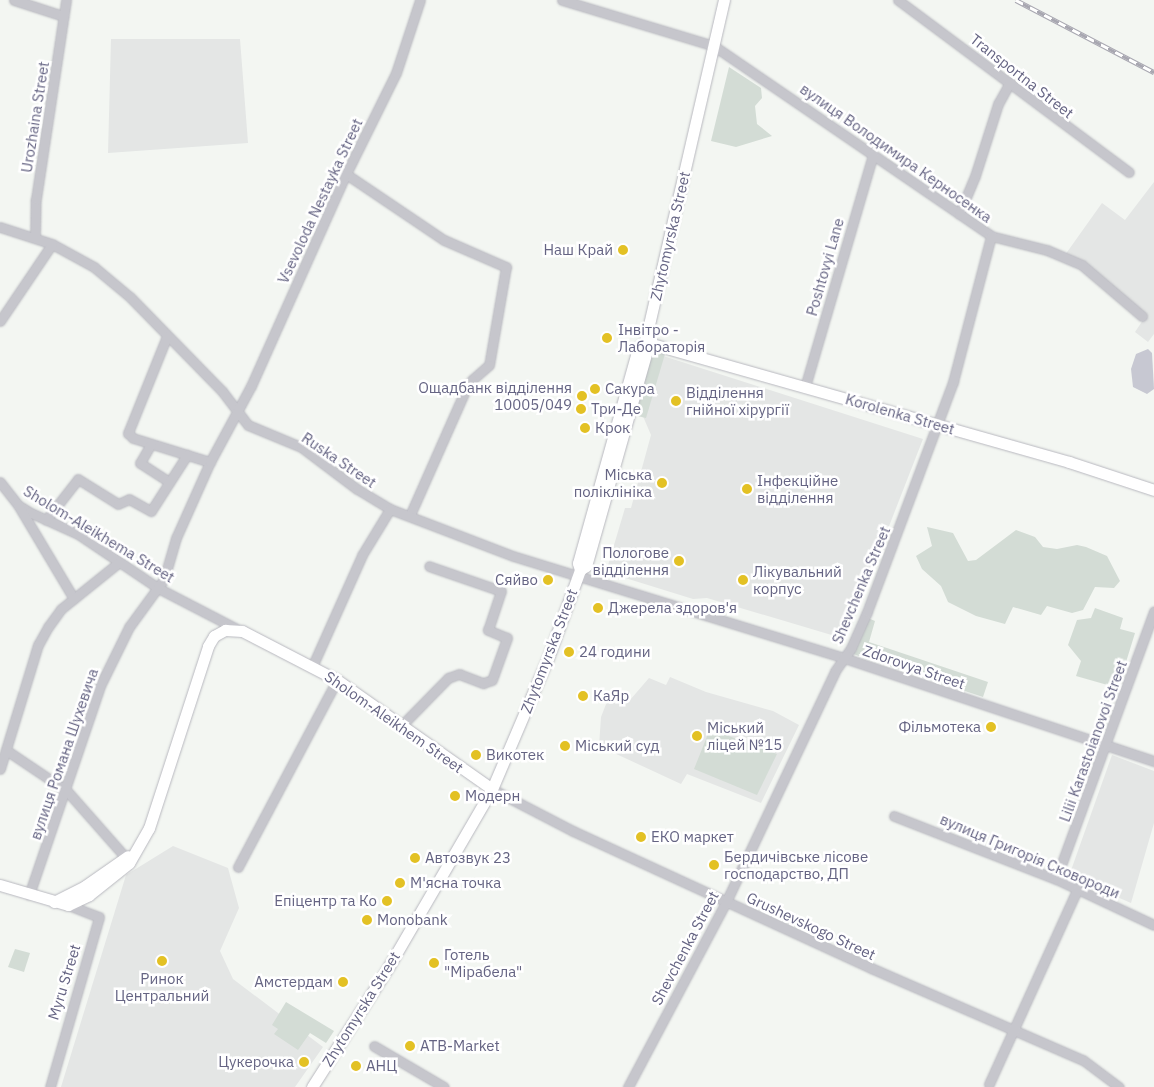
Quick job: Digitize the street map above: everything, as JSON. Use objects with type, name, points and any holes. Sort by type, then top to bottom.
[{"type":"main road","name":"Zhytomyrska Street","points":[[312,1087],[389,966],[492,789],[527,709],[580,573],[586,566],[647,350],[645,342],[724,0]]},
{"type":"main road","name":"Korolenka Street","points":[[645,342],[939,424],[1154,490]]},
{"type":"main road","points":[[0,885],[68,905],[109,881],[129,863],[149,828],[208,646],[214,636],[225,630],[242,631]]},
{"type":"main road","name":"Sholom-Aleikhem Street","points":[[242,631],[337,680],[492,789]]},
{"type":"main road","points":[[53,902],[77,891],[138,849]]},
{"type":"street","points":[[14,0],[63,16]]},
{"type":"street","name":"Urozhaina Street","points":[[35,238],[36,199],[66,0]]},
{"type":"street","name":"Vsevoloda Nestayka Street","points":[[237,410],[263,360],[346,174],[396,73],[420,0]]},
{"type":"street","name":"вулиця Володимира Керносенка","points":[[562,0],[714,46],[991,236],[1047,250],[1082,265],[1142,316]]},
{"type":"street","name":"Transportna Street","points":[[898,0],[1010,82],[1075,134],[1130,172]]},
{"type":"street","points":[[958,214],[975,176],[998,104],[1010,82]]},
{"type":"street","name":"Poshtovyi Lane","points":[[805,387],[873,155]]},
{"type":"street","points":[[346,174],[444,240],[506,267],[489,365],[472,380],[466,391],[410,515]]},
{"type":"street","name":"Ruska Street","points":[[0,227],[52,244],[94,267],[130,297],[222,391],[248,425],[301,447],[357,489],[390,509],[410,515],[513,556],[580,573]]},
{"type":"street","name":"Shevchenka Street","points":[[628,1087],[726,902],[835,671],[844,658],[867,612],[939,424],[966,338],[991,236]]},
{"type":"street","points":[[0,321],[52,244]]},
{"type":"street","points":[[167,336],[127,429],[133,438],[210,462]]},
{"type":"street","name":"вулиця Романа Шухевича","points":[[29,895],[101,684],[129,627],[158,588],[210,462],[237,410]]},
{"type":"street","points":[[151,444],[140,463],[169,482]]},
{"type":"street","points":[[46,520],[78,478],[118,504],[129,499],[151,511],[187,455]]},
{"type":"street","name":"Sholom-Aleikhema Street","points":[[0,482],[18,505],[78,534],[118,563],[158,588],[242,631]]},
{"type":"street","points":[[18,505],[74,599]]},
{"type":"street","points":[[312,667],[362,555],[390,509]]},
{"type":"street","points":[[0,769],[38,644],[61,609],[118,563]]},
{"type":"street","points":[[402,725],[448,678],[459,674],[483,683],[492,680],[507,638],[488,630],[501,591],[429,566]]},
{"type":"street","name":"Zdorovya Street","points":[[580,573],[844,658],[1154,762]]},
{"type":"street","name":"Lilii Karastoianovoi Street","points":[[1056,879],[1154,611]]},
{"type":"street","points":[[238,867],[337,680]]},
{"type":"street","points":[[6,750],[66,791],[126,858]]},
{"type":"street","name":"Grushevskogo Street","points":[[492,789],[726,902],[870,968],[1083,1060],[1119,1087]]},
{"type":"street","name":"вулиця Григорія Сковороди","points":[[894,816],[1056,879],[1154,925]]},
{"type":"street","points":[[989,1084],[1077,890]]},
{"type":"street","name":"Myru Street","points":[[50,1087],[99,917],[68,905]]},
{"type":"street","points":[[374,1046],[444,1087]]},
{"type":"shaded area","points":[[111,39],[240,39],[248,143],[108,153]]},
{"type":"shaded area","points":[[729,67],[761,88],[762,98],[755,106],[757,124],[772,136],[736,147],[711,141]]},
{"type":"shaded area","points":[[1154,182],[1154,334],[1148,342],[1135,332],[1143,320],[1065,255],[1102,203],[1125,220]]},
{"type":"shaded area","points":[[1148,349],[1152,353],[1154,389],[1147,394],[1133,387],[1131,369],[1136,354]]},
{"type":"shaded area","points":[[651,350],[665,354],[646,418],[633,415]]},
{"type":"shaded area","points":[[657,354],[923,439],[845,639],[707,598],[693,599],[606,572],[625,508],[631,508],[651,435],[642,414]]},
{"type":"shaded area","points":[[927,527],[953,533],[968,561],[976,560],[1016,530],[1035,537],[1043,547],[1057,549],[1077,545],[1086,547],[1107,556],[1120,581],[1114,588],[1095,587],[1083,610],[1072,613],[1047,606],[1041,615],[1013,607],[1005,624],[976,616],[948,602],[941,586],[922,569],[916,556],[932,546]]},
{"type":"shaded area","points":[[1095,608],[1123,618],[1120,629],[1135,633],[1118,688],[1076,676],[1081,661],[1068,645],[1077,620],[1091,618]]},
{"type":"shaded area","points":[[868,618],[875,621],[869,642],[988,682],[983,697],[853,654]]},
{"type":"shaded area","name":"Міський ліцей №15","points":[[670,677],[706,692],[773,711],[799,725],[761,803],[687,774],[681,784],[599,746],[601,717],[610,694],[630,700],[649,678],[666,685]]},
{"type":"shaded area","points":[[710,729],[777,754],[757,795],[694,769]]},
{"type":"shaded area","points":[[1112,755],[1154,771],[1154,823],[1131,903],[1069,876]]},
{"type":"shaded area","name":"Ринок Центральний","points":[[173,846],[228,868],[239,908],[220,951],[233,979],[323,1047],[295,1087],[61,1087],[126,875]]},
{"type":"shaded area","points":[[15,949],[30,953],[24,972],[8,967]]},
{"type":"shaded area","points":[[286,1002],[334,1031],[326,1043],[310,1033],[298,1050],[274,1034],[278,1029],[272,1025]]},
{"type":"railway","points":[[1016,0],[1154,72]]},
{"type":"place","name":"Наш Край","points":[[623,250]]},
{"type":"place","name":"Інвітро - Лабораторія","points":[[607,338]]},
{"type":"place","name":"Сакура","points":[[595,389]]},
{"type":"place","name":"Ощадбанк відділення 10005/049","points":[[582,396]]},
{"type":"place","name":"Відділення гнійної хірургії","points":[[676,401]]},
{"type":"place","name":"Три-Де","points":[[581,409]]},
{"type":"place","name":"Крок","points":[[585,428]]},
{"type":"place","name":"Міська поліклініка","points":[[662,483]]},
{"type":"place","name":"Інфекційне відділення","points":[[747,489]]},
{"type":"place","name":"Пологове відділення","points":[[679,561]]},
{"type":"place","name":"Сяйво","points":[[548,580]]},
{"type":"place","name":"Лікувальний корпус","points":[[743,580]]},
{"type":"place","name":"Джерела здоров'я","points":[[598,608]]},
{"type":"place","name":"24 години","points":[[569,652]]},
{"type":"place","name":"КаЯр","points":[[583,696]]},
{"type":"place","name":"Фільмотека","points":[[991,727]]},
{"type":"place","name":"Міський ліцей №15","points":[[697,736]]},
{"type":"place","name":"Міський суд","points":[[565,746]]},
{"type":"place","name":"Викотек","points":[[476,755]]},
{"type":"place","name":"Модерн","points":[[455,796]]},
{"type":"place","name":"ЕКО маркет","points":[[641,837]]},
{"type":"place","name":"Автозвук 23","points":[[415,858]]},
{"type":"place","name":"Бердичівське лісове господарство, ДП","points":[[714,865]]},
{"type":"place","name":"М'ясна точка","points":[[400,883]]},
{"type":"place","name":"Епіцентр та Ко","points":[[387,901]]},
{"type":"place","name":"Monobank","points":[[367,920]]},
{"type":"place","name":"Ринок Центральний","points":[[162,961]]},
{"type":"place","name":"Готель \"Мірабела\"","points":[[434,963]]},
{"type":"place","name":"Амстердам","points":[[343,982]]},
{"type":"place","name":"ATB-Market","points":[[410,1046]]},
{"type":"place","name":"Цукерочка","points":[[304,1062]]},
{"type":"place","name":"АНЦ","points":[[356,1066]]}]
